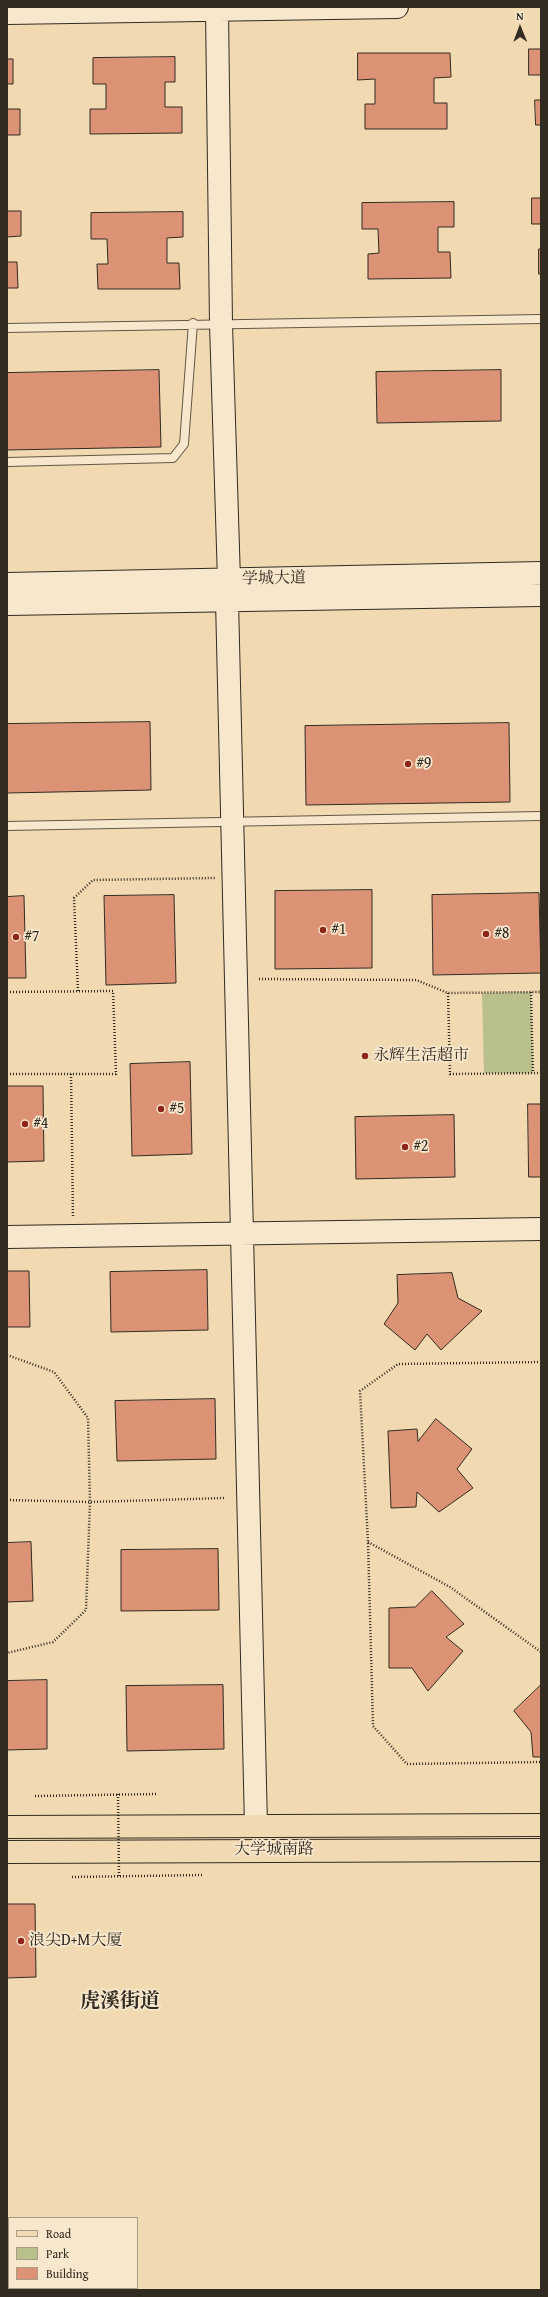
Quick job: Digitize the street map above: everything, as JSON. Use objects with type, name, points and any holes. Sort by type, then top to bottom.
[{"type":"main road","name":"大学城南路","points":[[7,1827],[541,1825]]},
{"type":"main road","name":"大学城南路","points":[[7,1852],[541,1850]]},
{"type":"street","points":[[7,13],[397,7]]},
{"type":"street","points":[[217,10],[232,823],[256,1826]]},
{"type":"street","name":"学城大道","points":[[7,604],[541,573]]},
{"type":"street","name":"学城大道","points":[[7,584],[228,590],[541,595]]},
{"type":"street","points":[[7,1237],[541,1228]]},
{"type":"lane","points":[[7,328],[193,323],[222,324],[541,319]]},
{"type":"lane","points":[[7,462],[173,458],[184,444],[193,323]]},
{"type":"lane","points":[[7,826],[232,823],[541,816]]},
{"type":"path","points":[[78,991],[74,898],[94,880],[234,878]]},
{"type":"path","points":[[259,979],[416,980],[448,993],[541,992]]},
{"type":"path","points":[[7,992],[113,991],[116,1074],[7,1074]]},
{"type":"path","points":[[531,992],[533,1073]]},
{"type":"path","points":[[448,993],[450,1074],[541,1073]]},
{"type":"path","points":[[71,1074],[73,1236]]},
{"type":"path","points":[[7,1355],[54,1372],[88,1418],[90,1502],[86,1610],[53,1642],[7,1653]]},
{"type":"path","points":[[541,1362],[398,1364],[360,1391],[368,1542],[372,1726],[407,1764],[541,1762]]},
{"type":"path","points":[[7,1500],[90,1502],[224,1498]]},
{"type":"path","points":[[368,1542],[450,1587],[541,1652]]},
{"type":"path","points":[[118,1794],[119,1876]]},
{"type":"path","points":[[35,1796],[157,1794]]},
{"type":"path","points":[[72,1877],[202,1875]]},
{"type":"green space","points":[[531,992],[533,1073],[484,1073],[482,993]]},
{"type":"building","points":[[529,49],[541,49],[541,75],[529,75]]},
{"type":"building","points":[[358,53],[450,53],[451,77],[434,78],[434,103],[447,103],[447,129],[365,129],[365,104],[375,104],[375,79],[358,80]]},
{"type":"building","points":[[175,57],[175,82],[165,82],[165,107],[182,107],[182,133],[90,134],[90,109],[106,109],[106,84],[93,84],[93,58]]},
{"type":"building","points":[[7,59],[13,59],[13,84],[7,84]]},
{"type":"building","points":[[535,100],[541,100],[541,125],[536,125]]},
{"type":"building","points":[[7,109],[20,109],[20,135],[7,135]]},
{"type":"building","points":[[532,198],[541,198],[541,224],[532,224]]},
{"type":"building","points":[[454,202],[454,227],[438,227],[438,252],[450,252],[451,278],[368,279],[368,254],[379,253],[378,229],[362,229],[362,203]]},
{"type":"building","points":[[7,211],[21,211],[21,236],[7,237]]},
{"type":"building","points":[[183,212],[183,237],[167,238],[167,263],[179,263],[180,289],[98,289],[97,264],[108,264],[107,239],[91,239],[91,213]]},
{"type":"building","points":[[539,249],[541,249],[541,274],[539,274]]},
{"type":"building","points":[[7,262],[17,262],[18,288],[7,288]]},
{"type":"building","points":[[159,370],[161,447],[7,450],[7,373]]},
{"type":"building","points":[[501,370],[501,421],[377,423],[376,372]]},
{"type":"building","points":[[150,722],[151,790],[7,793],[7,724]]},
{"type":"building","name":"#9","points":[[509,723],[510,802],[306,805],[305,726]]},
{"type":"building","name":"#1","points":[[372,890],[372,968],[275,969],[275,891]]},
{"type":"building","name":"#8","points":[[539,893],[541,973],[433,975],[432,895]]},
{"type":"building","points":[[174,895],[176,983],[106,985],[104,896]]},
{"type":"building","name":"#7","points":[[24,896],[26,978],[7,978],[7,897]]},
{"type":"building","name":"#5","points":[[190,1062],[192,1154],[132,1156],[130,1064]]},
{"type":"building","name":"#4","points":[[7,1086],[43,1086],[44,1161],[7,1162]]},
{"type":"building","points":[[528,1104],[541,1104],[541,1177],[529,1177]]},
{"type":"building","name":"#2","points":[[454,1115],[455,1177],[356,1179],[355,1117]]},
{"type":"building","points":[[207,1270],[208,1330],[111,1332],[110,1272]]},
{"type":"building","points":[[7,1271],[29,1271],[30,1327],[7,1327]]},
{"type":"building","points":[[452,1273],[458,1298],[482,1311],[441,1350],[427,1334],[415,1350],[384,1324],[398,1303],[397,1275]]},
{"type":"building","points":[[215,1399],[216,1459],[117,1461],[115,1401]]},
{"type":"building","points":[[436,1419],[472,1449],[457,1469],[473,1488],[439,1512],[417,1492],[416,1507],[391,1508],[388,1431],[417,1429],[418,1441]]},
{"type":"building","points":[[31,1542],[33,1601],[7,1602],[7,1543]]},
{"type":"building","points":[[218,1549],[219,1610],[121,1611],[121,1550]]},
{"type":"building","points":[[432,1591],[464,1624],[446,1637],[463,1651],[428,1691],[412,1668],[389,1668],[389,1608],[415,1607]]},
{"type":"building","points":[[47,1680],[47,1749],[7,1750],[7,1681]]},
{"type":"building","points":[[223,1685],[224,1749],[127,1751],[126,1686]]},
{"type":"building","points":[[541,1685],[541,1757],[533,1757],[531,1732],[514,1711]]},
{"type":"building","name":"浪尖D+M大厦","points":[[7,1904],[35,1904],[36,1977],[7,1978]]},
{"type":"place","name":"#9","points":[[408,764]]},
{"type":"place","name":"#1","points":[[323,930]]},
{"type":"place","name":"#8","points":[[486,934]]},
{"type":"place","name":"#7","points":[[16,937]]},
{"type":"place","name":"永辉生活超市","points":[[365,1056]]},
{"type":"place","name":"#5","points":[[161,1109]]},
{"type":"place","name":"#4","points":[[25,1124]]},
{"type":"place","name":"#2","points":[[405,1147]]},
{"type":"place","name":"浪尖D+M大厦","points":[[21,1941]]},
{"type":"district","name":"虎溪街道","points":[[120,2002]]}]
